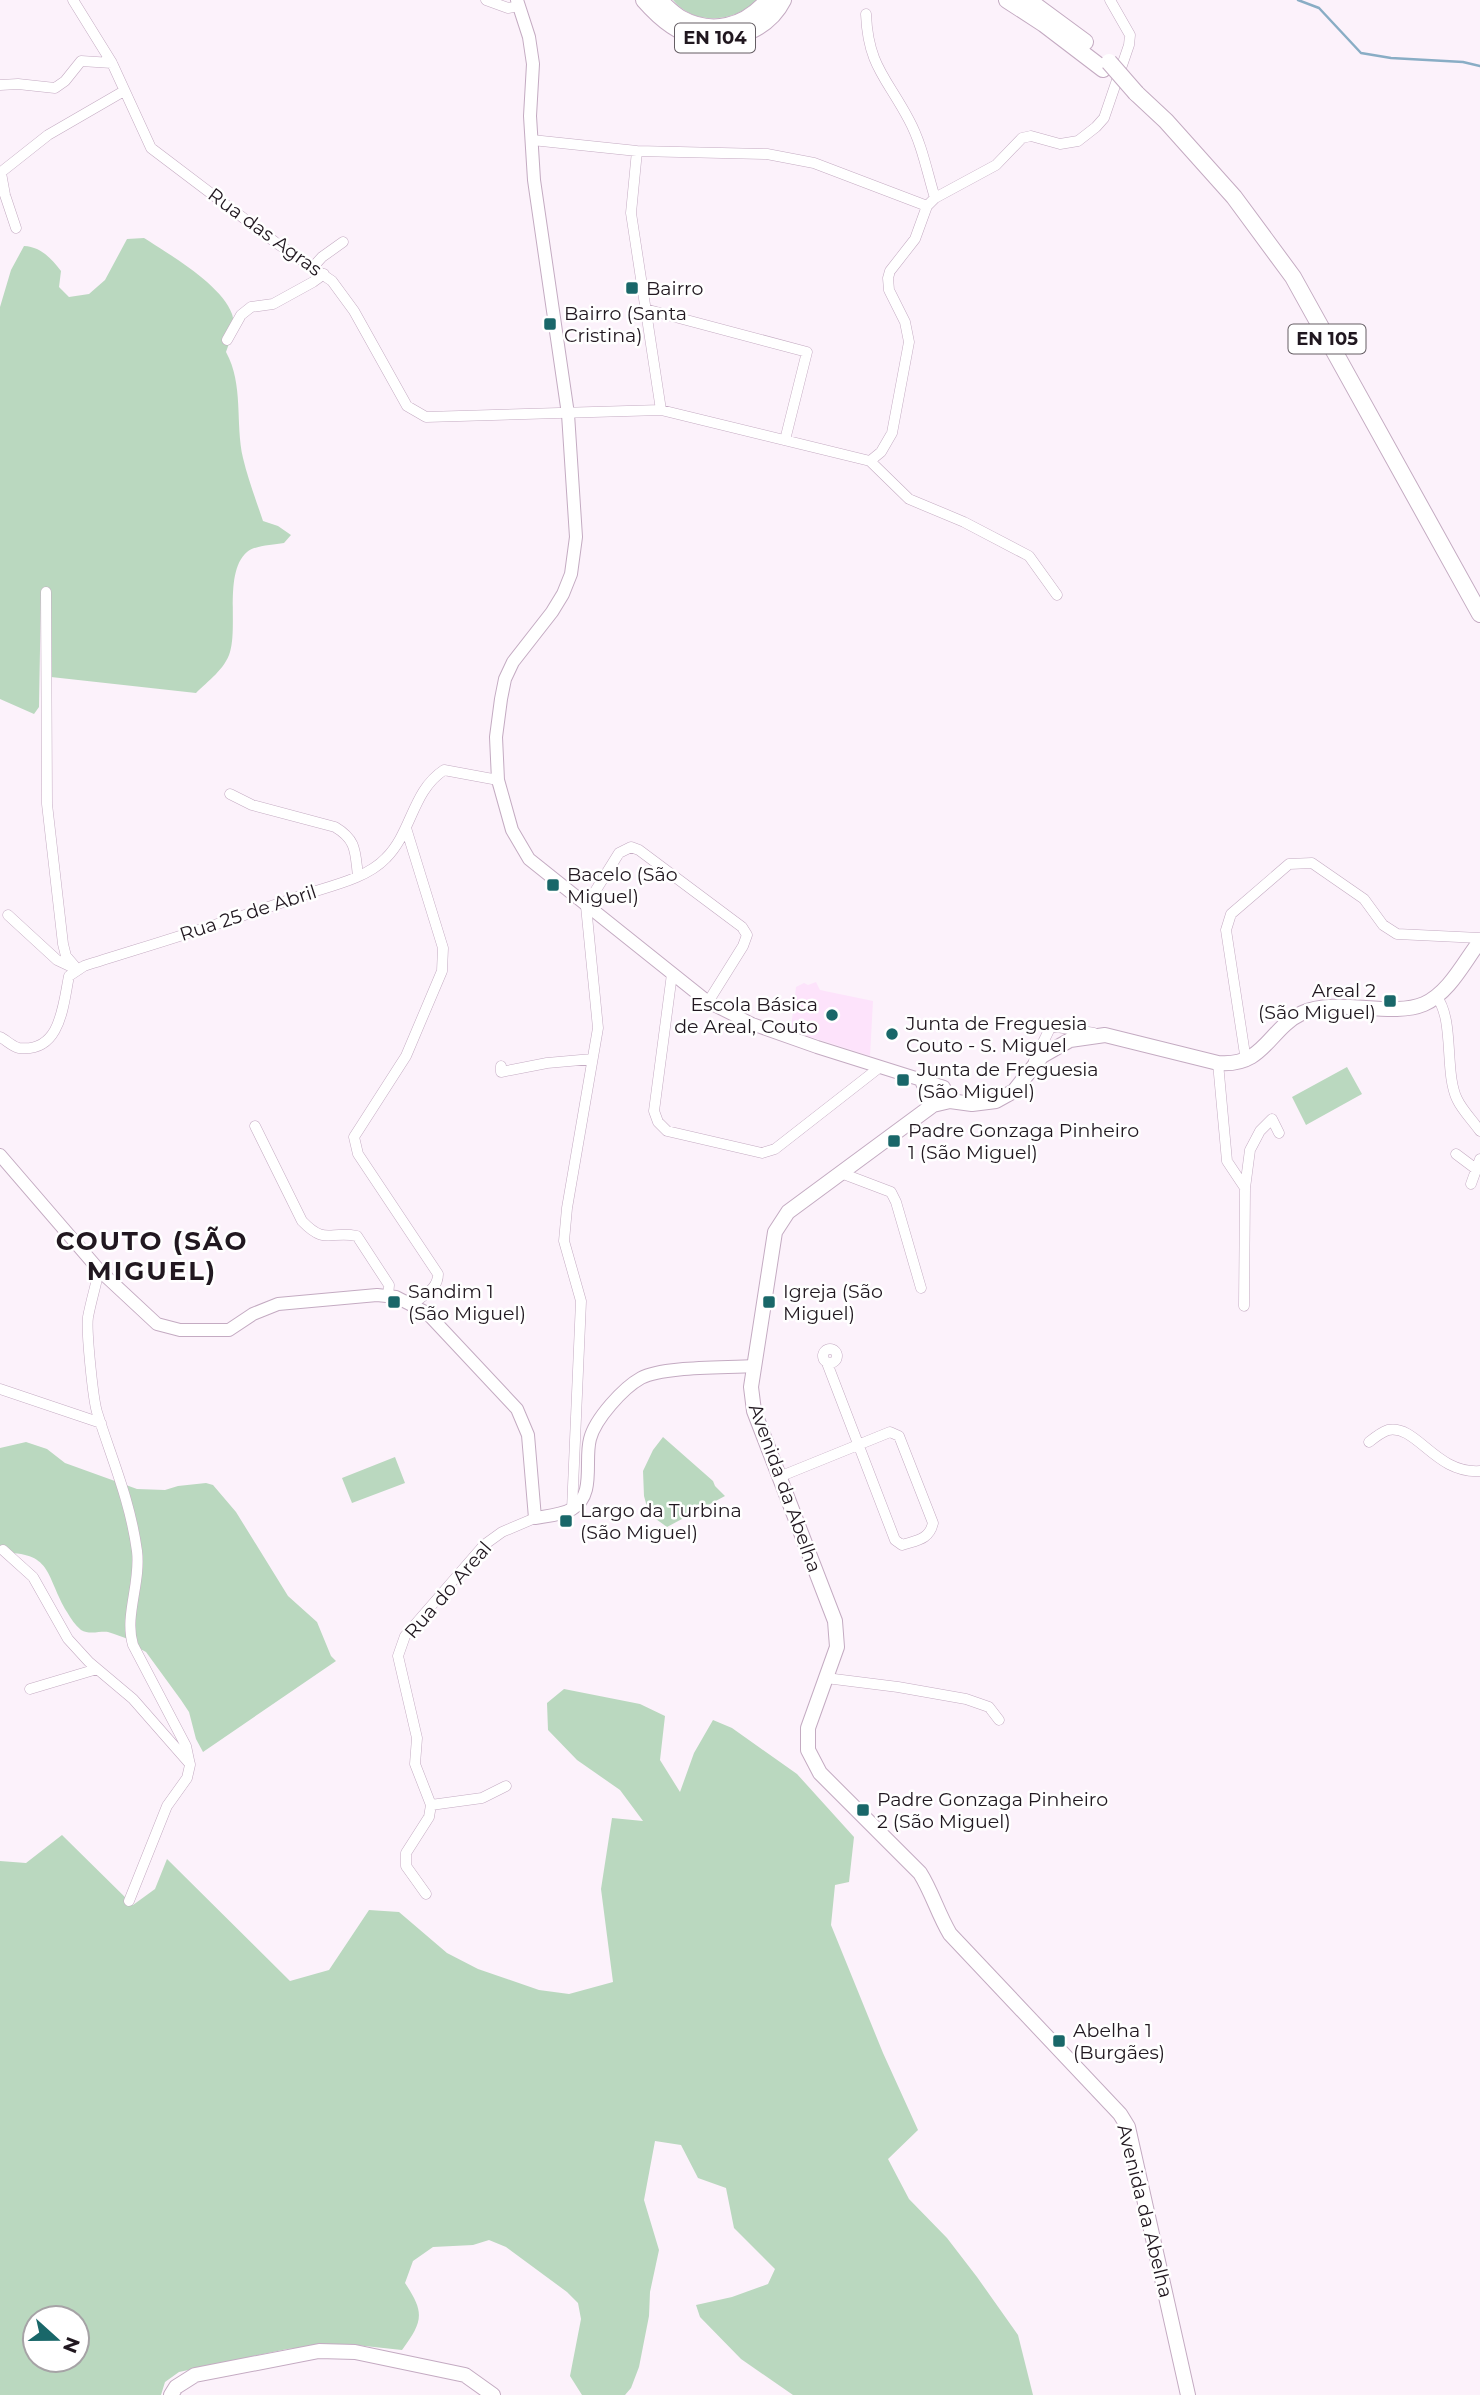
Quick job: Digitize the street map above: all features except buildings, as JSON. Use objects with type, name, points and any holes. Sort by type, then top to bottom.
[{"type":"main road","name":"EN 104","points":[[645,0],[658,16],[678,29],[698,37],[723,38],[747,33],[768,21],[783,0]]},
{"type":"main road","name":"EN 104","points":[[659,0],[679,18],[705,27],[726,27],[751,18],[768,0]]},
{"type":"main road","name":"EN 105","points":[[1007,0],[1106,66]]},
{"type":"main road","name":"EN 105","points":[[1028,0],[1057,19],[1166,121],[1234,197],[1293,277],[1480,614]]},
{"type":"main road","points":[[1246,1061],[1299,1014],[1318,1007],[1410,1007],[1422,1004],[1444,990],[1480,939]]},
{"type":"main road","name":"Avenida da Abelha","points":[[1188,2395],[1128,2127],[1121,2114],[950,1934],[920,1873],[820,1773],[808,1750],[808,1728],[837,1647],[835,1621],[754,1412],[751,1387],[775,1232],[788,1212],[933,1105],[950,1101],[972,1104],[996,1101],[1014,1091],[1042,1056],[1070,1040],[1105,1035],[1218,1062],[1231,1064],[1246,1061]]},
{"type":"main road","points":[[170,2395],[176,2387],[195,2375],[318,2351],[355,2352],[465,2375],[493,2395]]},
{"type":"street","name":"Rua das Agras","points":[[73,0],[112,63],[151,148],[275,242],[332,281],[354,311],[407,406],[426,417],[568,414]]},
{"type":"street","points":[[486,0],[508,8],[518,3],[529,37],[533,64],[530,116],[534,180],[568,414],[576,537],[572,574],[552,612],[513,662],[505,679],[496,737],[498,780],[519,845],[529,859],[708,1002],[752,1024],[944,1087],[950,1101]]},
{"type":"street","points":[[870,461],[881,452],[892,433],[909,342],[905,323],[889,290],[890,271],[915,239],[927,206],[935,198],[996,165],[1022,138],[1031,136],[1060,144],[1078,141],[1104,118],[1130,35],[1110,0]]},
{"type":"street","points":[[866,14],[867,40],[877,67],[909,119],[935,198]]},
{"type":"street","points":[[0,85],[19,84],[55,89],[81,61],[112,63]]},
{"type":"street","points":[[16,228],[0,173],[48,135],[124,91]]},
{"type":"street","points":[[531,140],[637,151],[767,154],[814,163],[927,206]]},
{"type":"street","points":[[637,151],[631,213],[661,410]]},
{"type":"street","points":[[313,267],[343,242]]},
{"type":"street","points":[[227,340],[241,315],[251,307],[273,304],[324,274]]},
{"type":"street","points":[[645,309],[807,352],[785,440]]},
{"type":"street","points":[[568,414],[661,410],[870,461],[909,499],[964,522],[1029,556],[1057,595]]},
{"type":"street","points":[[46,592],[47,804],[63,944],[66,956],[78,970]]},
{"type":"street","name":"Rua 25 de Abril","points":[[78,970],[358,876],[386,859],[406,828],[417,801],[431,778],[444,770],[498,780]]},
{"type":"street","points":[[230,794],[252,805],[335,827],[346,834],[353,842],[358,876]]},
{"type":"street","points":[[406,828],[443,948],[442,971],[406,1056],[354,1137],[358,1154],[438,1274],[438,1282],[414,1304]]},
{"type":"street","points":[[572,1510],[582,1301],[564,1241],[597,1028],[586,906],[619,853],[631,847],[639,850],[742,927],[747,934],[743,946],[708,1002]]},
{"type":"street","points":[[1246,1061],[1226,930],[1231,914],[1289,864],[1312,863],[1364,899],[1383,925],[1397,934],[1480,939]]},
{"type":"street","points":[[8,915],[57,960],[78,970]]},
{"type":"street","points":[[0,1037],[19,1048],[43,1045],[57,1031],[69,976],[78,970]]},
{"type":"street","points":[[672,974],[654,1111],[658,1122],[667,1131],[762,1153],[775,1149],[880,1068]]},
{"type":"street","points":[[1436,996],[1445,1011],[1446,1037],[1456,1098],[1480,1131]]},
{"type":"street","points":[[1029,1072],[1051,1026],[1105,1035]]},
{"type":"street","points":[[501,1066],[501,1072],[547,1063],[592,1059]]},
{"type":"street","points":[[1218,1062],[1227,1161],[1245,1188]]},
{"type":"street","points":[[920,1079],[933,1105]]},
{"type":"street","points":[[1244,1306],[1245,1188],[1250,1150],[1260,1132],[1272,1119],[1279,1133]]},
{"type":"street","points":[[255,1126],[302,1221],[322,1236],[357,1236],[389,1285],[388,1296]]},
{"type":"street","points":[[1456,1154],[1478,1164],[1471,1184]]},
{"type":"street","points":[[0,1155],[99,1270],[157,1324],[180,1330],[229,1330],[253,1314],[278,1304],[388,1296],[414,1304],[427,1313],[517,1409],[528,1435],[535,1518]]},
{"type":"street","points":[[841,1173],[891,1192],[921,1288]]},
{"type":"street","points":[[99,1270],[88,1320],[97,1410],[126,1494],[137,1551],[138,1581],[130,1636],[186,1746],[190,1765],[187,1778],[167,1806],[130,1902]]},
{"type":"street","points":[[779,1477],[857,1445],[890,1432],[899,1436],[933,1523],[926,1537],[902,1545],[896,1541],[857,1445],[827,1363]]},
{"type":"street","points":[[572,1510],[582,1501],[586,1491],[590,1439],[600,1415],[640,1379],[656,1372],[754,1366]]},
{"type":"street","points":[[0,1389],[101,1423]]},
{"type":"street","points":[[1369,1442],[1388,1430],[1408,1432],[1431,1454],[1452,1467],[1467,1472],[1480,1471]]},
{"type":"street","name":"Rua do Areal","points":[[431,1805],[415,1764],[417,1738],[398,1656],[405,1636],[484,1545],[502,1532],[535,1518],[572,1510]]},
{"type":"street","points":[[3,1550],[33,1577],[68,1639],[132,1699],[190,1765]]},
{"type":"street","points":[[30,1689],[97,1668]]},
{"type":"street","points":[[826,1678],[966,1699],[989,1707],[999,1720]]},
{"type":"street","points":[[426,1894],[406,1866],[406,1853],[429,1816],[431,1805],[482,1798],[506,1786]]},
{"type":"shaded area","name":"Escola Básica de Areal, Couto","points":[[816,982],[820,990],[873,1001],[870,1056],[792,1031],[796,987]]},
{"type":"green space","points":[[673,0],[757,0],[737,13],[714,18],[692,14]]},
{"type":"green space","points":[[144,238],[206,281],[218,292],[232,314],[233,328],[226,352],[235,378],[245,466],[263,521],[278,526],[291,535],[284,543],[247,552],[240,561],[234,585],[232,641],[228,658],[196,693],[51,677],[50,588],[41,591],[39,707],[34,714],[0,699],[0,307],[11,270],[24,246],[41,251],[61,271],[59,287],[69,297],[89,294],[105,280],[127,239]]},
{"type":"green space","points":[[1347,1067],[1362,1094],[1306,1125],[1292,1097]]},
{"type":"green space","points":[[663,1437],[713,1481],[725,1496],[667,1527],[649,1514],[644,1496],[643,1471]]},
{"type":"green space","points":[[26,1442],[47,1449],[65,1463],[137,1489],[165,1490],[206,1483],[213,1485],[236,1512],[288,1596],[317,1622],[331,1656],[336,1661],[203,1752],[196,1739],[189,1712],[146,1652],[133,1645],[130,1640],[113,1634],[81,1630],[69,1615],[39,1561],[17,1553],[0,1553],[0,1448]]},
{"type":"green space","points":[[395,1457],[405,1483],[352,1503],[342,1478]]},
{"type":"green space","points":[[564,1689],[640,1704],[665,1716],[660,1760],[680,1792],[694,1753],[713,1720],[732,1728],[797,1774],[854,1837],[849,1882],[835,1885],[831,1925],[883,2053],[918,2130],[888,2159],[909,2199],[947,2238],[1018,2335],[1033,2395],[793,2395],[741,2359],[700,2317],[696,2305],[732,2297],[768,2284],[775,2269],[734,2228],[726,2188],[698,2178],[681,2145],[655,2141],[644,2200],[659,2250],[639,2367],[631,2388],[625,2395],[582,2395],[570,2376],[581,2319],[578,2303],[506,2247],[489,2240],[473,2245],[433,2247],[413,2261],[405,2283],[416,2302],[419,2317],[414,2332],[402,2350],[346,2344],[287,2349],[179,2372],[165,2382],[161,2395],[0,2395],[0,1861],[26,1863],[62,1835],[133,1905],[155,1889],[167,1859],[290,1981],[329,1970],[369,1910],[399,1912],[447,1953],[478,1969],[539,1990],[569,1994],[613,1982],[601,1889],[612,1818],[643,1821],[620,1790],[577,1760],[548,1730],[547,1703]]},
{"type":"waterway","points":[[1298,0],[1319,8],[1361,53],[1391,58],[1463,62],[1480,66]]},
{"type":"place","name":"Bairro","points":[[632,288]]},
{"type":"place","name":"Bairro (Santa Cristina)","points":[[550,324]]},
{"type":"place","name":"Bacelo (São Miguel)","points":[[553,885]]},
{"type":"place","name":"Areal 2 (São Miguel)","points":[[1390,1001]]},
{"type":"place","name":"Escola Básica de Areal, Couto","points":[[832,1015]]},
{"type":"place","name":"Junta de Freguesia Couto - S. Miguel","points":[[892,1034]]},
{"type":"place","name":"Junta de Freguesia (São Miguel)","points":[[903,1080]]},
{"type":"place","name":"Padre Gonzaga Pinheiro 1 (São Miguel)","points":[[894,1141]]},
{"type":"place","name":"Sandim 1 (São Miguel)","points":[[394,1302]]},
{"type":"place","name":"Igreja (São Miguel)","points":[[769,1302]]},
{"type":"place","name":"Largo da Turbina (São Miguel)","points":[[566,1521]]},
{"type":"place","name":"Padre Gonzaga Pinheiro 2 (São Miguel)","points":[[863,1810]]},
{"type":"place","name":"Abelha 1 (Burgães)","points":[[1059,2041]]},
{"type":"district","name":"COUTO (SÃO MIGUEL)","points":[[152,1256]]}]
